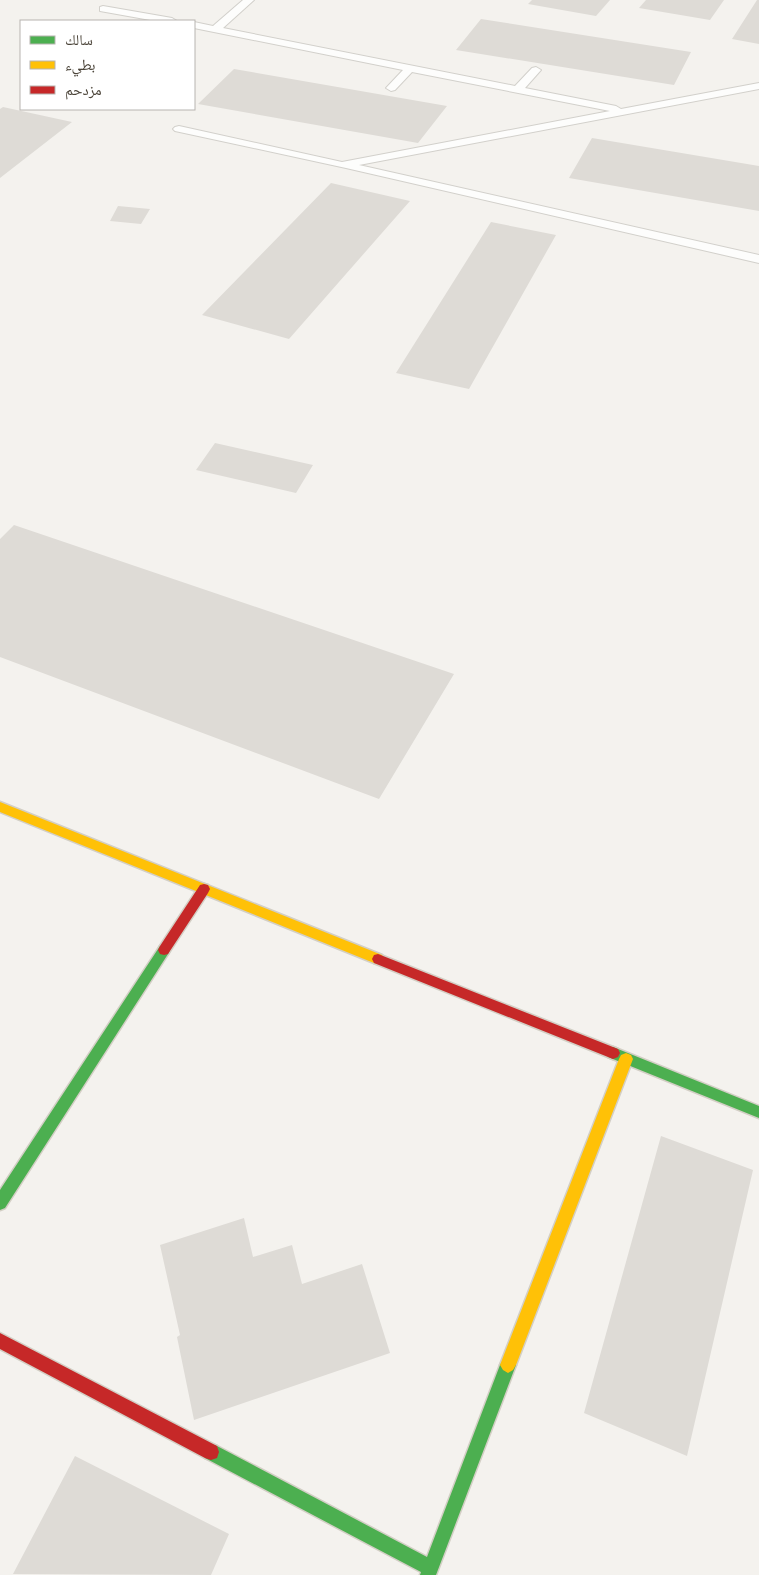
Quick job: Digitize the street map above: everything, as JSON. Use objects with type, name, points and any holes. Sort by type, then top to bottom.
[{"type":"street","points":[[0,807],[759,1112]]},
{"type":"street","points":[[0,1203],[204,889]]},
{"type":"street","points":[[0,1341],[429,1572],[626,1059]]},
{"type":"lane","points":[[215,29],[249,0]]},
{"type":"lane","points":[[103,9],[166,20]]},
{"type":"lane","points":[[195,25],[627,111]]},
{"type":"lane","points":[[391,88],[410,68]]},
{"type":"lane","points":[[518,89],[536,70]]},
{"type":"lane","points":[[342,165],[759,86]]},
{"type":"lane","points":[[179,129],[759,259]]},
{"type":"building","points":[[532,0],[610,0],[596,16],[528,4]]},
{"type":"building","points":[[646,0],[724,0],[710,20],[639,8]]},
{"type":"building","points":[[757,0],[759,0],[759,44],[732,39]]},
{"type":"building","points":[[481,19],[691,52],[674,85],[456,50]]},
{"type":"building","points":[[234,69],[447,106],[418,143],[198,104]]},
{"type":"building","points":[[3,107],[72,122],[0,178],[0,109]]},
{"type":"building","points":[[592,138],[759,166],[759,211],[569,178]]},
{"type":"building","points":[[331,183],[410,201],[289,339],[202,315]]},
{"type":"building","points":[[118,206],[150,209],[141,224],[110,221]]},
{"type":"building","points":[[491,222],[556,235],[469,389],[396,373]]},
{"type":"building","points":[[215,443],[313,465],[296,493],[196,470]]},
{"type":"building","points":[[14,525],[454,674],[379,799],[0,657],[0,539]]},
{"type":"building","points":[[661,1136],[753,1170],[687,1456],[584,1413]]},
{"type":"building","points":[[244,1218],[253,1257],[292,1245],[302,1284],[362,1264],[390,1353],[194,1420],[177,1337],[180,1335],[160,1245]]},
{"type":"building","points":[[75,1456],[229,1534],[211,1575],[13,1574]]},
{"type":"traffic: fast","points":[[0,1203],[164,950]]},
{"type":"traffic: fast","points":[[613,1053],[759,1112]]},
{"type":"traffic: fast","points":[[428,1575],[508,1365]]},
{"type":"traffic: fast","points":[[211,1452],[430,1568]]},
{"type":"traffic: slow","points":[[0,807],[378,959]]},
{"type":"traffic: slow","points":[[508,1365],[626,1059]]},
{"type":"traffic: jam","points":[[164,950],[204,889]]},
{"type":"traffic: jam","points":[[378,959],[613,1053]]},
{"type":"traffic: jam","points":[[0,1341],[211,1452]]}]
